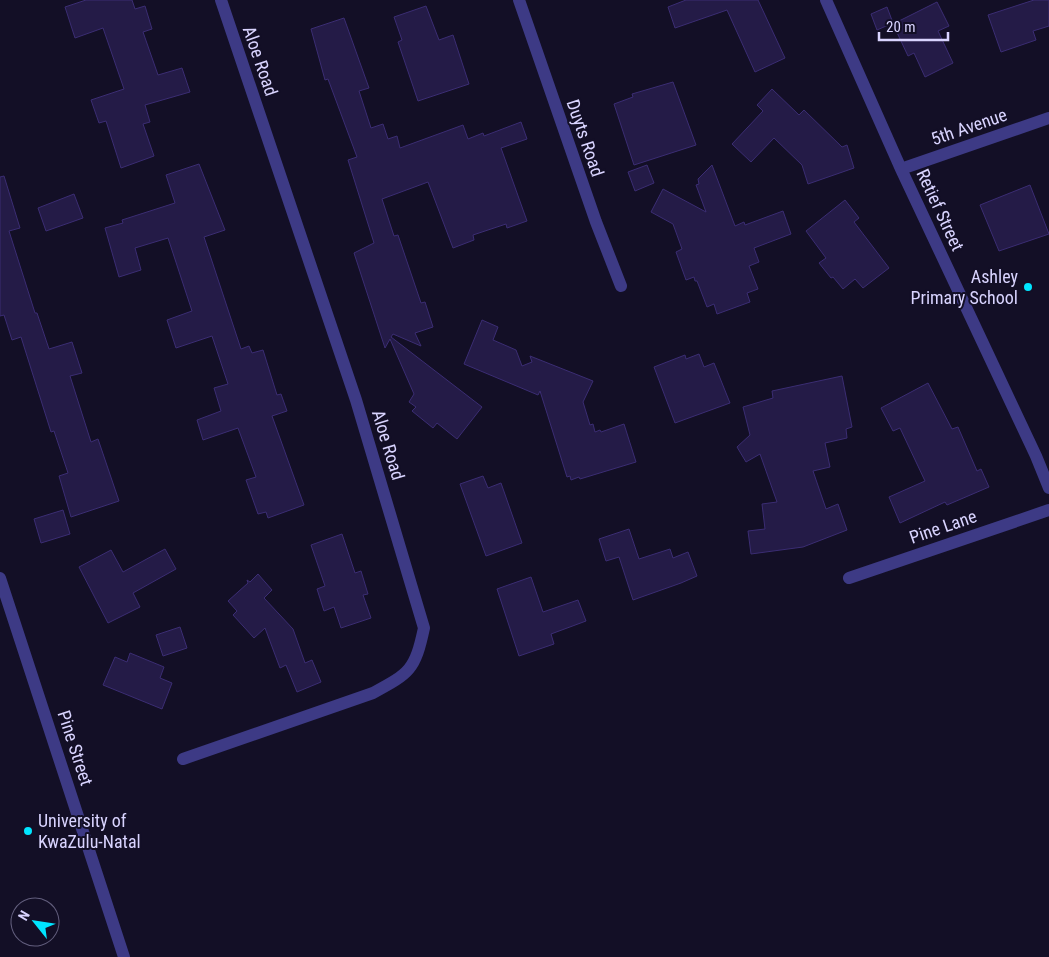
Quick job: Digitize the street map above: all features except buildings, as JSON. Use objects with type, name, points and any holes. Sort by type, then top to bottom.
[{"type":"street","name":"Aloe Road","points":[[183,758],[373,693],[397,680],[412,668],[419,650],[424,628],[356,400],[221,0]]},
{"type":"street","name":"Duyts Road","points":[[520,0],[596,222],[621,286]]},
{"type":"street","name":"Retief Street","points":[[826,0],[901,169],[1036,456],[1049,488]]},
{"type":"street","name":"5th Avenue","points":[[901,169],[1049,118]]},
{"type":"street","name":"Pine Lane","points":[[849,578],[1049,510]]},
{"type":"street","name":"Pine Street","points":[[0,578],[124,957]]},
{"type":"place","name":"Ashley Primary School","points":[[1028,287]]},
{"type":"place","name":"University of KwaZulu-Natal","points":[[28,831]]}]
